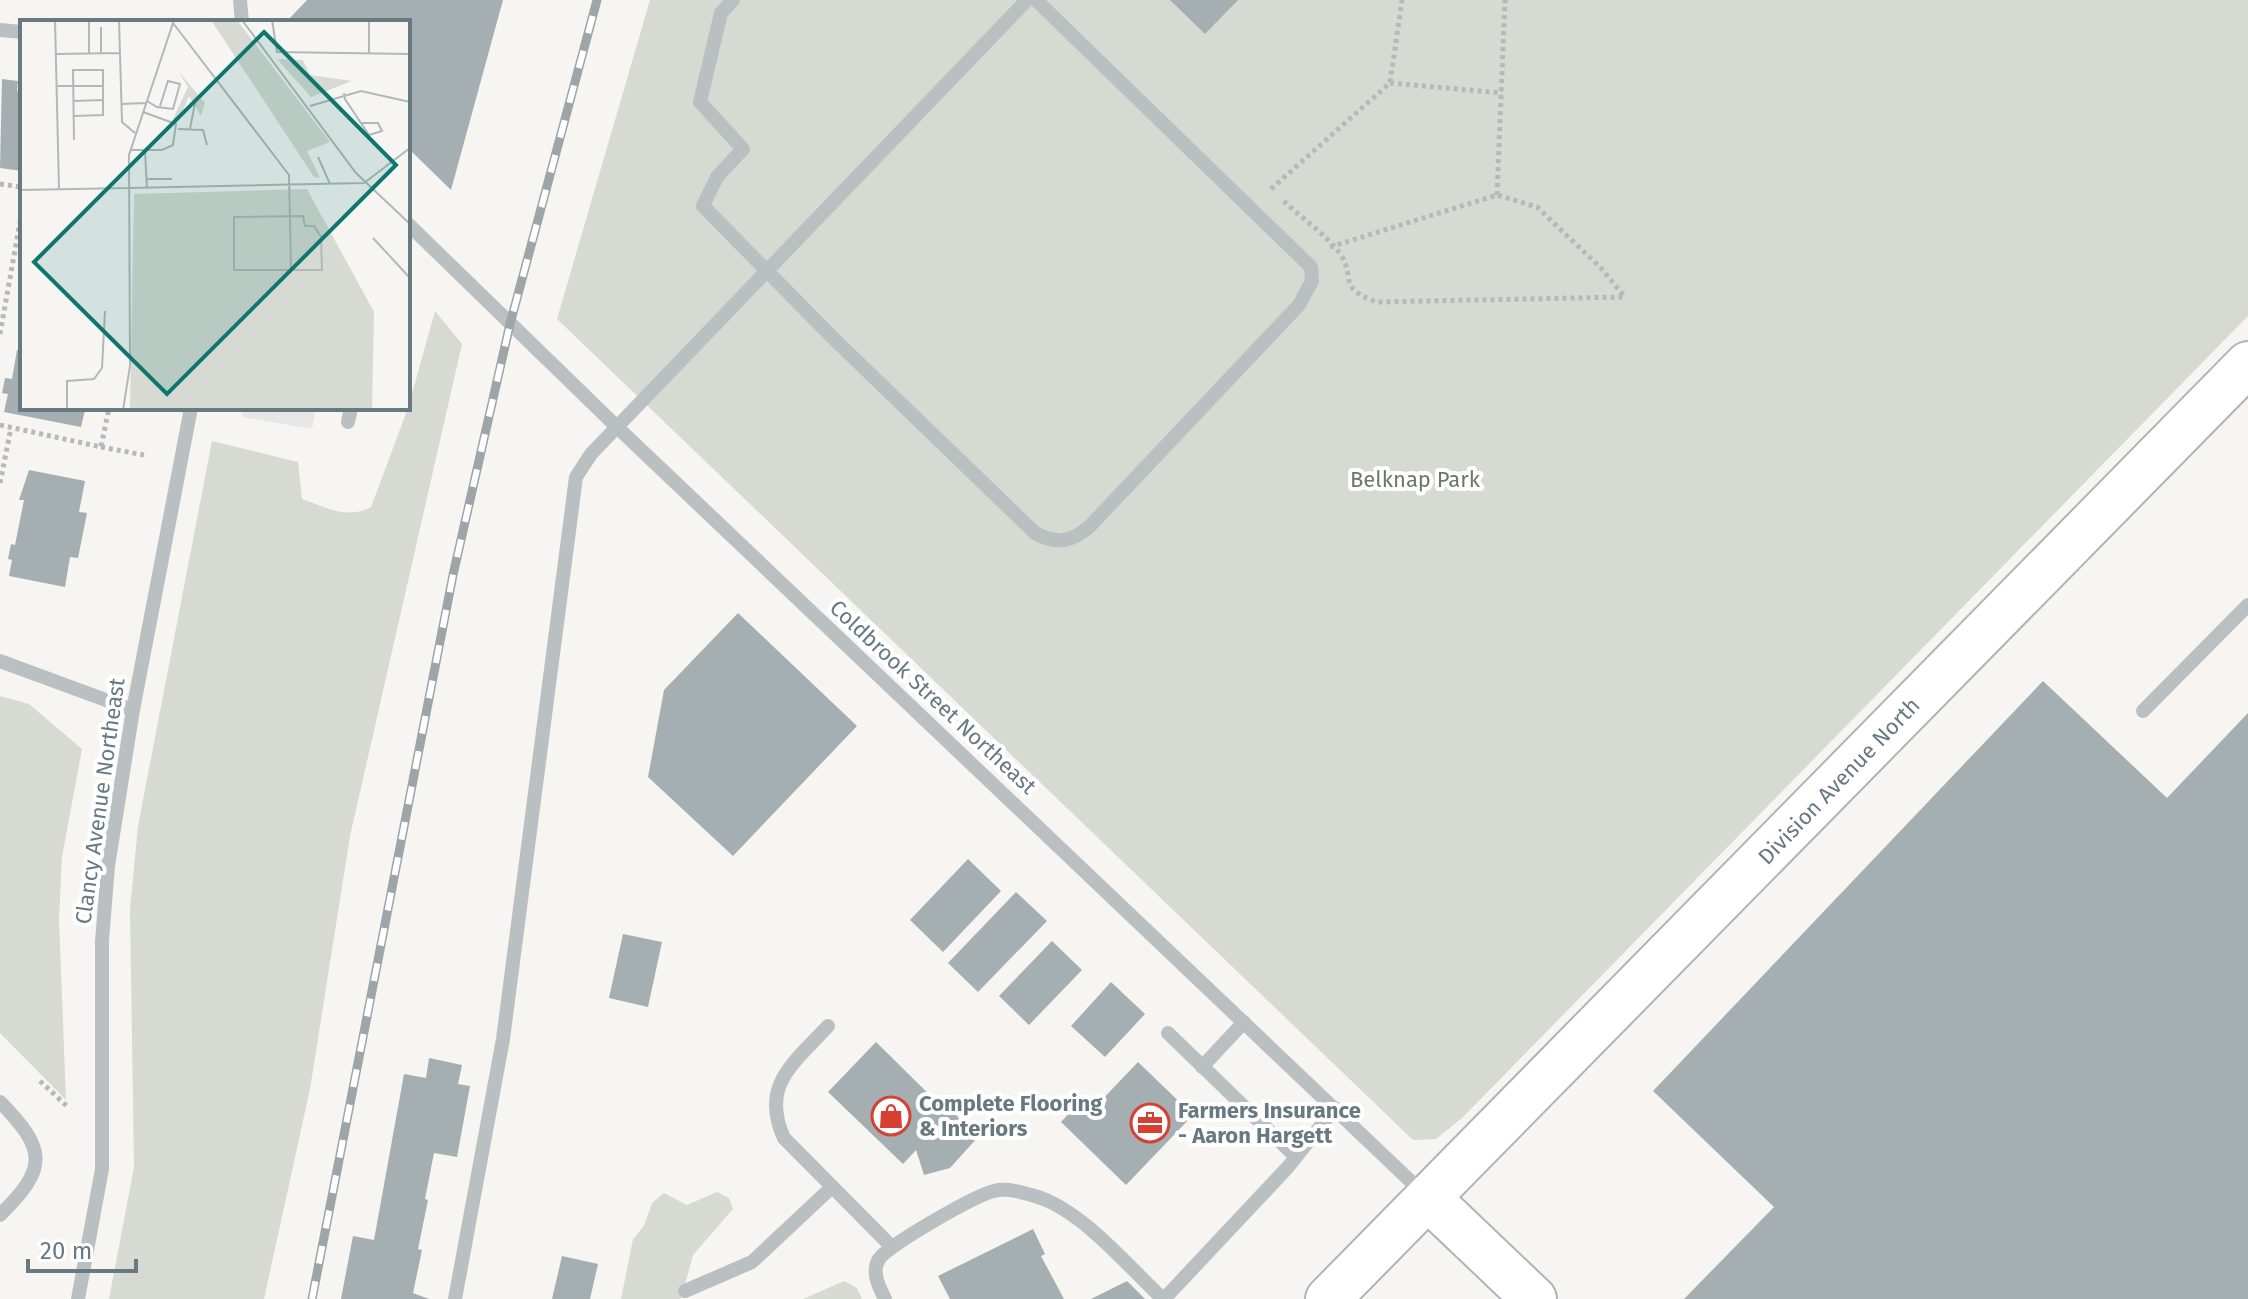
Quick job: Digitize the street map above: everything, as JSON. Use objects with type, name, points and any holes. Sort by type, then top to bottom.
[{"type":"main road","name":"Division Avenue North","points":[[1328,1299],[2248,364]]},
{"type":"main road","points":[[1429,1199],[1534,1299]]},
{"type":"street","points":[[240,0],[242,20]]},
{"type":"street","points":[[733,0],[721,13],[700,102],[743,149],[717,177],[703,206],[1035,533],[1049,541],[1064,541],[1078,537],[1090,526],[1299,305],[1312,281],[1311,267],[1304,256],[1036,0]]},
{"type":"street","points":[[455,1299],[503,1039],[576,477],[582,465],[617,427],[1027,0]]},
{"type":"street","points":[[0,30],[20,32]]},
{"type":"street","name":"Coldbrook Street Northeast","points":[[411,234],[1429,1199]]},
{"type":"street","name":"Clancy Avenue Northeast","points":[[78,1299],[102,1169],[103,904],[133,710],[191,410]]},
{"type":"street","points":[[2143,711],[2248,605]]},
{"type":"street","points":[[0,661],[133,710]]},
{"type":"street","points":[[1202,1067],[1244,1022]]},
{"type":"street","points":[[828,1026],[787,1071],[775,1093],[774,1116],[784,1138],[890,1245]]},
{"type":"street","points":[[1168,1033],[1295,1156]]},
{"type":"street","points":[[0,1102],[32,1138],[39,1162],[33,1180],[0,1215]]},
{"type":"street","points":[[885,1299],[876,1280],[877,1262],[890,1245],[994,1190],[1045,1199],[1074,1216],[1163,1299],[1335,1108]]},
{"type":"street","points":[[685,1291],[752,1262],[832,1187]]},
{"type":"path","points":[[1271,189],[1390,83],[1402,0]]},
{"type":"path","points":[[1497,195],[1505,0]]},
{"type":"path","points":[[1390,83],[1502,93]]},
{"type":"path","points":[[0,184],[20,187]]},
{"type":"path","points":[[1304,256],[1332,247],[1497,195],[1537,207],[1601,268],[1625,297],[1377,302],[1361,296],[1347,283],[1342,256],[1332,247]]},
{"type":"path","points":[[0,334],[20,222]]},
{"type":"path","points":[[101,447],[109,410]]},
{"type":"path","points":[[0,425],[144,455]]},
{"type":"path","points":[[0,483],[11,428]]},
{"type":"path","points":[[40,1081],[69,1108]]},
{"type":"shaded area","points":[[243,410],[316,410],[312,429],[242,417]]},
{"type":"green space","name":"Belknap Park","points":[[650,0],[2248,0],[2248,316],[1462,1118],[1436,1139],[1413,1140],[557,319]]},
{"type":"green space","points":[[435,311],[462,344],[350,836],[310,1089],[264,1299],[109,1299],[134,1167],[130,909],[138,826],[212,441],[298,462],[302,499],[345,512],[362,511],[371,507],[407,410],[410,410]]},
{"type":"green space","points":[[0,696],[29,704],[82,749],[62,857],[59,919],[66,1100],[0,1033]]},
{"type":"green space","points":[[717,1192],[729,1198],[733,1209],[693,1255],[681,1299],[621,1299],[633,1239],[644,1226],[652,1203],[664,1193],[687,1205]]},
{"type":"green space","points":[[844,1281],[857,1288],[862,1299],[803,1299]]},
{"type":"building","points":[[307,0],[503,0],[451,190],[410,150],[410,20],[289,19]]},
{"type":"building","points":[[1170,0],[1238,0],[1205,34]]},
{"type":"building","points":[[2,79],[18,81],[20,171],[0,168]]},
{"type":"building","points":[[17,350],[20,351],[20,410],[85,410],[81,427],[4,412],[8,394],[2,393],[5,378],[12,379]]},
{"type":"building","points":[[29,470],[85,481],[79,512],[87,513],[78,558],[70,557],[65,587],[9,576],[12,560],[8,559],[11,544],[15,545],[24,500],[19,500]]},
{"type":"building","points":[[738,613],[857,726],[733,856],[648,777],[664,690]]},
{"type":"building","points":[[2043,681],[2167,798],[2248,713],[2248,1299],[1684,1299],[1774,1207],[1653,1091]]},
{"type":"building","points":[[968,859],[1001,891],[943,952],[910,920]]},
{"type":"building","points":[[1016,892],[1047,921],[978,992],[948,963]]},
{"type":"building","points":[[623,934],[662,942],[648,1007],[609,998]]},
{"type":"building","points":[[1052,941],[1082,970],[1029,1025],[999,996]]},
{"type":"building","points":[[1111,982],[1145,1014],[1105,1057],[1071,1026]]},
{"type":"building","points":[[876,1042],[950,1115],[953,1112],[978,1137],[950,1168],[924,1175],[916,1150],[903,1164],[828,1092]]},
{"type":"building","points":[[429,1058],[462,1065],[458,1084],[470,1086],[457,1157],[434,1153],[425,1199],[428,1200],[418,1249],[422,1250],[413,1293],[429,1299],[341,1299],[353,1236],[374,1240],[404,1074],[426,1078]]},
{"type":"building","points":[[1138,1062],[1193,1115],[1126,1185],[1061,1122],[1084,1097],[1095,1107]]},
{"type":"building","points":[[1033,1229],[1045,1254],[1041,1256],[1064,1299],[950,1299],[938,1276]]},
{"type":"building","points":[[562,1256],[598,1264],[590,1299],[552,1299]]},
{"type":"building","points":[[1127,1281],[1145,1299],[1091,1299]]},
{"type":"railway","points":[[312,1299],[453,575],[510,324],[597,0]]},
{"type":"place","name":"Complete Flooring & Interiors","points":[[891,1116]]},
{"type":"place","name":"Farmers Insurance - Aaron Hargett","points":[[1150,1123]]}]
